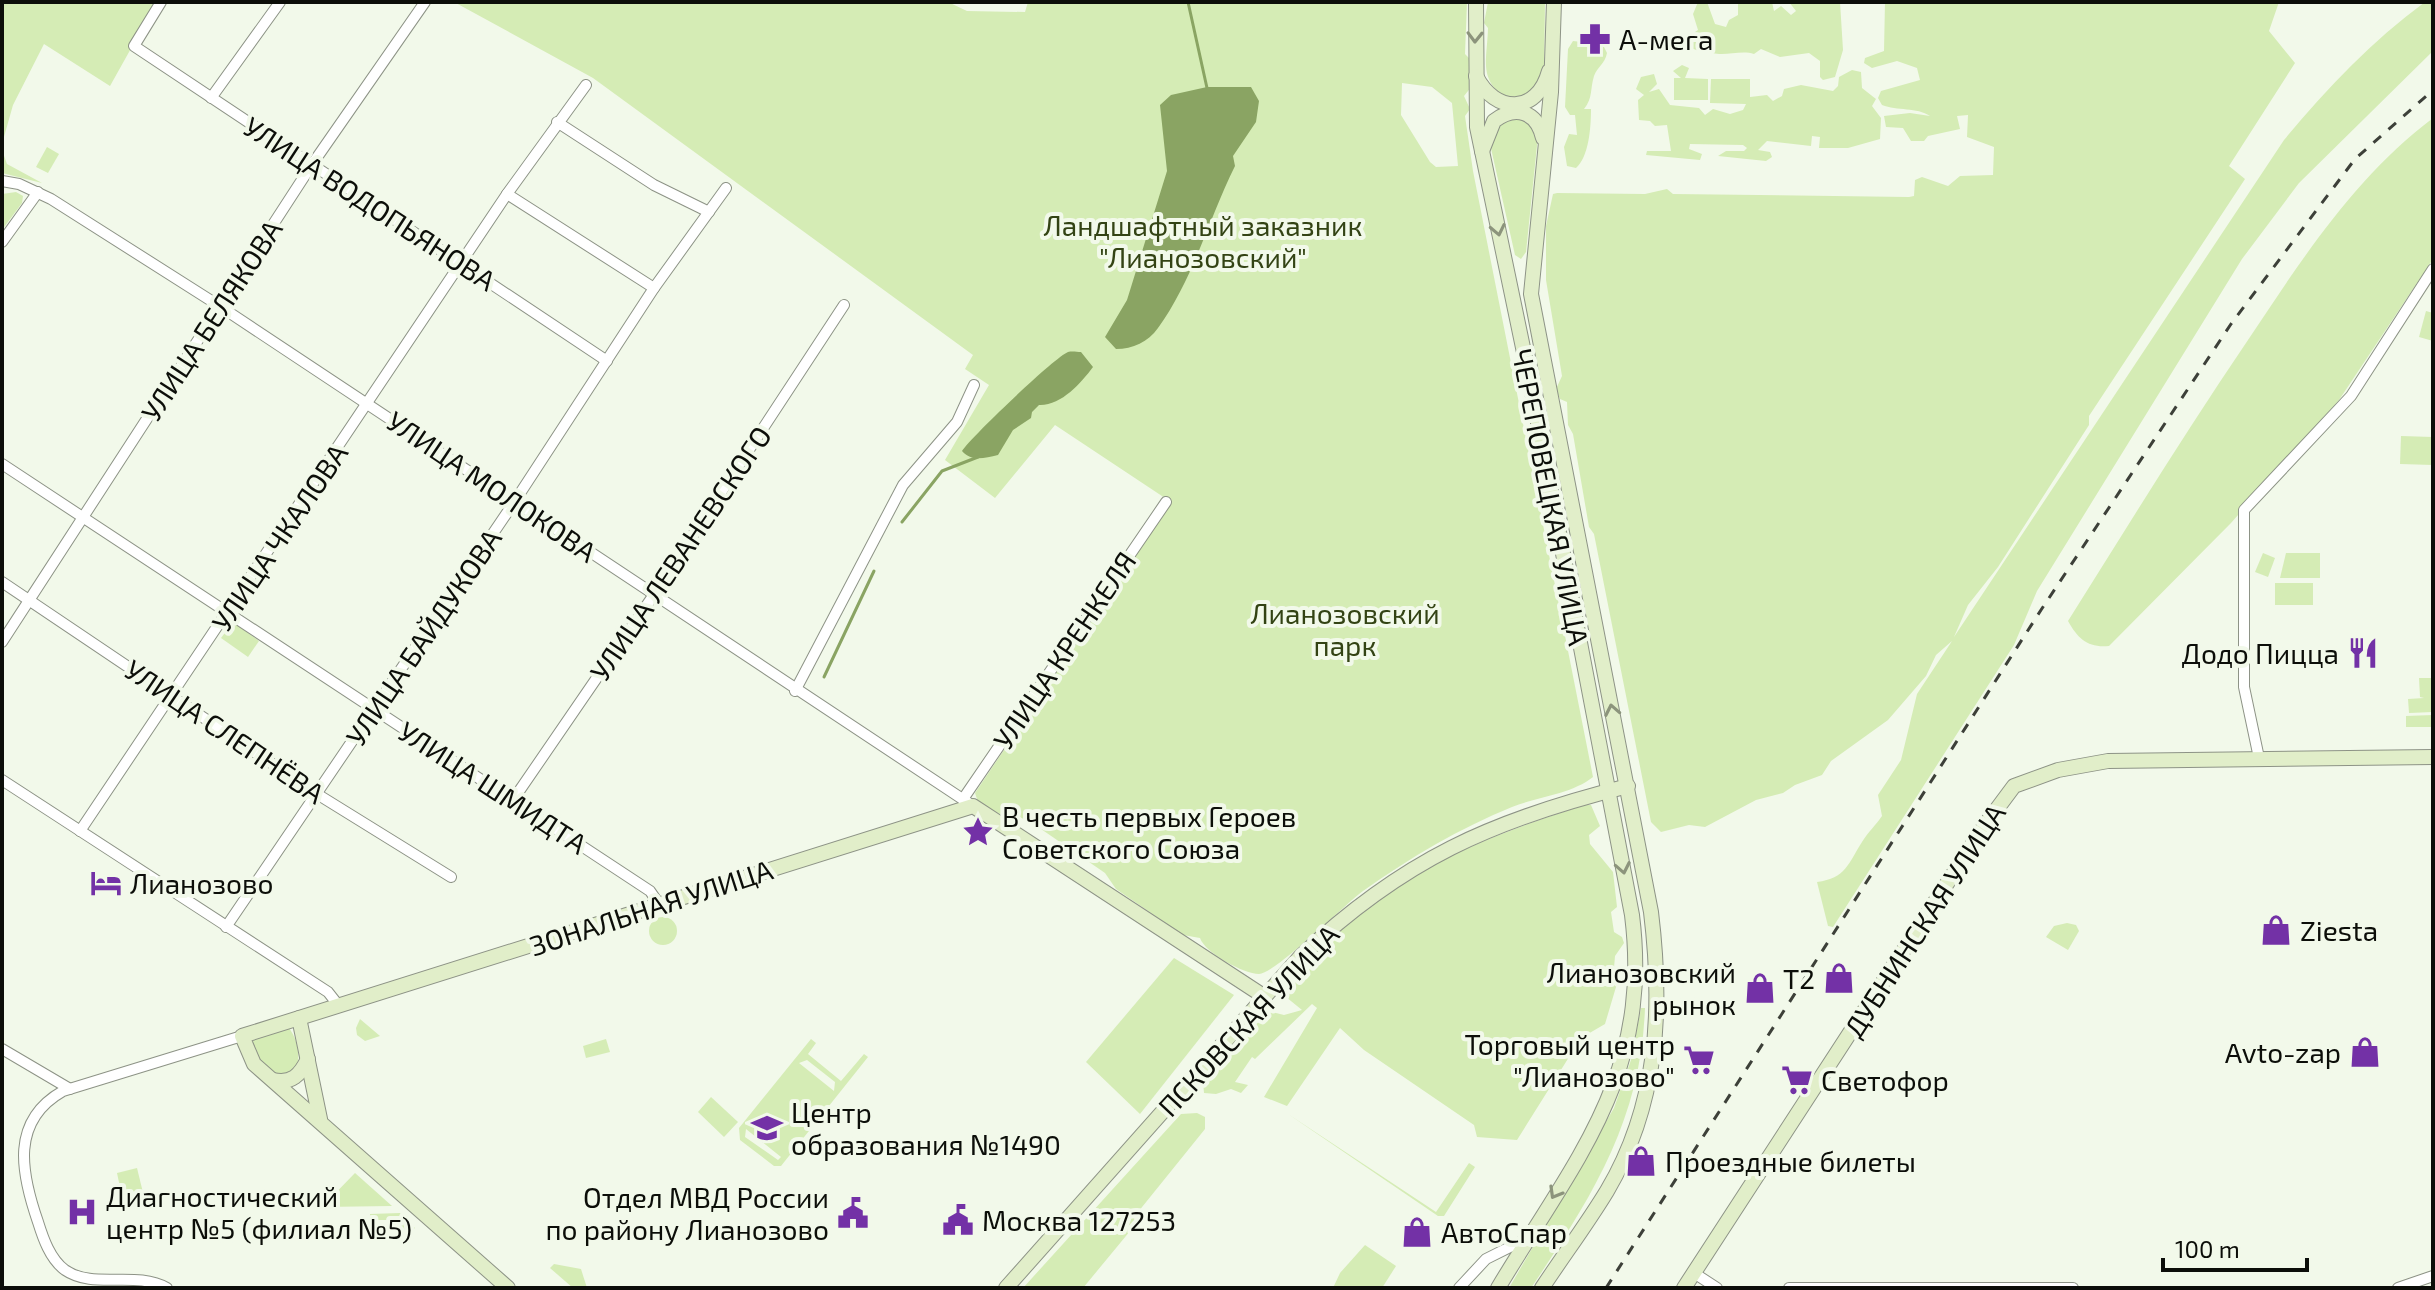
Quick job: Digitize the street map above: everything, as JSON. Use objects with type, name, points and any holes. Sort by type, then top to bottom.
[{"type":"street","name":"УЛИЦА ВОДОПЬЯНОВА","points":[[161,2],[134,46],[607,361]]},
{"type":"street","points":[[211,98],[280,2]]},
{"type":"street","name":"УЛИЦА БЕЛЯКОВА","points":[[2,642],[311,166],[425,2]]},
{"type":"street","name":"ЧЕРЕПОВЕЦКАЯ УЛИЦА","points":[[1476,2],[1475,115],[1531,386],[1632,915],[1636,991],[1626,1055],[1608,1105],[1498,1288]]},
{"type":"street","name":"ЧЕРЕПОВЕЦКАЯ УЛИЦА","points":[[1542,1288],[1606,1193],[1630,1143],[1655,1056],[1658,982],[1651,912],[1628,786],[1531,294],[1553,59],[1554,2]]},
{"type":"street","points":[[1474,72],[1483,90],[1497,102],[1517,104],[1540,89],[1553,59]]},
{"type":"street","name":"УЛИЦА ЧКАЛОВА","points":[[80,831],[228,615],[507,194],[586,85]]},
{"type":"street","points":[[1482,154],[1494,121],[1512,112],[1522,111],[1538,122],[1545,150]]},
{"type":"street","points":[[557,122],[654,185],[709,212]]},
{"type":"street","name":"УЛИЦА МОЛОКОВА","points":[[2,181],[38,192],[221,307],[795,691],[968,802]]},
{"type":"street","name":"УЛИЦА БАЙДУКОВА","points":[[226,927],[515,501],[654,288],[726,188]]},
{"type":"street","points":[[2,242],[38,192]]},
{"type":"street","points":[[507,194],[654,288]]},
{"type":"street","points":[[2259,758],[2244,687],[2244,510],[2351,396],[2433,269]]},
{"type":"street","name":"УЛИЦА ЛЕВАНЕВСКОГО","points":[[513,800],[653,596],[844,305]]},
{"type":"street","points":[[795,691],[903,485],[957,422],[974,385]]},
{"type":"street","name":"УЛИЦА ШМИДТА","points":[[2,464],[84,515],[228,615],[650,891],[659,904]]},
{"type":"street","name":"УЛИЦА КРЕНКЕЛЯ","points":[[968,802],[1166,502]]},
{"type":"street","name":"УЛИЦА СЛЕПНЁВА","points":[[2,582],[317,794],[451,877]]},
{"type":"street","name":"ДУБНИНСКАЯ УЛИЦА","points":[[1684,1288],[2007,792],[2024,781],[2058,770],[2108,761],[2433,757]]},
{"type":"street","points":[[2,780],[328,992],[339,1006]]},
{"type":"street","name":"ПСКОВСКАЯ УЛИЦА","points":[[1006,1288],[1300,957],[1347,914],[1424,860],[1499,823],[1628,786]]},
{"type":"street","points":[[968,802],[1265,997]]},
{"type":"street","name":"ЗОНАЛЬНАЯ УЛИЦА","points":[[167,1288],[140,1278],[81,1276],[65,1269],[45,1243],[24,1178],[23,1147],[35,1115],[48,1100],[70,1089],[659,904],[968,802]]},
{"type":"street","points":[[299,1018],[320,1119]]},
{"type":"street","points":[[242,1036],[249,1057],[273,1080],[508,1288]]},
{"type":"street","points":[[2,1049],[70,1089]]},
{"type":"street","points":[[273,1080],[292,1080],[301,1073],[308,1059]]},
{"type":"street","points":[[1459,1288],[1486,1259],[1528,1238]]},
{"type":"street","points":[[1694,1273],[1717,1288]]},
{"type":"street","points":[[2398,1288],[2433,1276]]},
{"type":"street","points":[[1789,1288],[2073,1288]]},
{"type":"green space","points":[[2,2],[157,2],[110,86],[44,44],[13,105],[2,144]]},
{"type":"green space","name":"Лианозовский парк","points":[[454,2],[948,2],[967,11],[1025,12],[1028,2],[1467,2],[1465,54],[1474,63],[1472,86],[1464,96],[1470,109],[1465,116],[1473,171],[1593,777],[1565,791],[1512,807],[1435,844],[1363,891],[1280,963],[1259,974],[1226,962],[1209,950],[1200,938],[1183,935],[1116,889],[1105,873],[1041,829],[1011,812],[1000,814],[979,805],[975,793],[1171,502],[1055,425],[995,498],[945,460],[989,385],[965,369],[973,355],[593,78]],"holes":[[[1402,83],[1432,87],[1452,103],[1458,166],[1436,167],[1430,162],[1401,115]]]},
{"type":"green space","points":[[1488,2],[1545,2],[1544,75],[1527,97],[1507,100],[1488,77],[1488,28],[1484,23]]},
{"type":"green space","points":[[1698,2],[1707,2],[1715,24],[1726,27],[1729,20],[1738,15],[1738,2],[1772,2],[1774,11],[1781,6],[1791,15],[1796,11],[1789,2],[1840,2],[1843,50],[1835,77],[1823,80],[1820,77],[1820,61],[1809,53],[1780,57],[1761,49],[1754,54],[1716,54],[1691,48],[1692,34],[1698,30],[1693,14]]},
{"type":"green space","points":[[1885,2],[2279,2],[2269,31],[2295,63],[2229,166],[2245,179],[2089,416],[2089,425],[1998,567],[1968,605],[1954,637],[2284,140],[2350,66],[2425,2],[2433,2],[2433,51],[2299,183],[2242,259],[2037,591],[2014,645],[1833,927],[1828,926],[1817,882],[1834,877],[1845,869],[1882,816],[1878,795],[1901,760],[1917,694],[1952,641],[1936,655],[1926,676],[1888,720],[1831,761],[1822,775],[1783,793],[1756,800],[1705,827],[1689,825],[1661,832],[1651,822],[1594,534],[1589,527],[1573,434],[1568,425],[1567,402],[1560,399],[1556,389],[1562,376],[1546,280],[1546,226],[1553,194],[1557,193],[1645,194],[1667,189],[1673,194],[1909,197],[1914,196],[1915,180],[1922,177],[1948,186],[1960,176],[1993,175],[1994,147],[1967,137],[1968,115],[1957,116],[1960,129],[1928,136],[1924,141],[1911,141],[1903,128],[1886,127],[1884,116],[1910,113],[1930,116],[1919,111],[1882,105],[1878,98],[1881,91],[1920,80],[1917,68],[1897,61],[1872,68],[1864,63],[1865,58],[1884,51]]},
{"type":"green space","points":[[1573,41],[1582,42],[1585,46],[1603,45],[1607,53],[1594,76],[1584,109],[1591,109],[1590,133],[1584,157],[1576,168],[1567,166],[1564,147],[1569,134],[1577,135],[1575,115],[1570,115],[1565,107],[1568,49]]},
{"type":"green space","points":[[1682,65],[1689,68],[1685,78],[1708,79],[1708,100],[1674,100],[1674,78],[1681,78],[1673,71]]},
{"type":"green space","points":[[1852,70],[1861,72],[1862,88],[1876,99],[1872,106],[1881,118],[1880,139],[1848,148],[1819,148],[1820,137],[1812,136],[1811,146],[1767,141],[1758,150],[1770,152],[1772,157],[1766,161],[1718,156],[1726,151],[1744,151],[1747,148],[1743,145],[1690,144],[1689,149],[1702,154],[1700,160],[1646,155],[1647,151],[1671,151],[1667,125],[1655,126],[1650,121],[1639,120],[1638,100],[1644,95],[1636,89],[1641,77],[1654,74],[1657,84],[1649,92],[1659,89],[1670,105],[1699,108],[1705,115],[1713,109],[1730,114],[1743,110],[1746,104],[1710,103],[1711,79],[1750,79],[1750,97],[1767,95],[1773,101],[1782,96],[1784,89],[1801,85],[1833,91],[1838,86],[1839,77]]},
{"type":"green space","points":[[1524,116],[1538,136],[1526,252],[1521,259],[1515,255],[1490,144],[1500,117]]},
{"type":"green space","points":[[2433,118],[2433,259],[2339,400],[2231,523],[2109,646],[2084,641],[2068,621],[2225,375],[2331,221],[2378,167]]},
{"type":"green space","points":[[47,147],[59,154],[48,173],[36,167]]},
{"type":"green space","points":[[2,150],[7,164],[42,183],[2,173]]},
{"type":"green space","points":[[16,192],[23,196],[22,203],[2,230],[2,194]]},
{"type":"green space","points":[[2426,311],[2433,313],[2433,341],[2419,337]]},
{"type":"green space","points":[[2401,436],[2433,437],[2433,465],[2400,464]]},
{"type":"green space","points":[[2263,553],[2275,558],[2268,577],[2255,572]]},
{"type":"green space","points":[[2286,553],[2320,553],[2320,578],[2280,578]]},
{"type":"green space","points":[[2275,583],[2313,583],[2313,605],[2275,605]]},
{"type":"green space","points":[[233,622],[259,641],[248,657],[221,638]]},
{"type":"green space","points":[[2419,678],[2433,678],[2433,712],[2409,713],[2408,699],[2424,698],[2420,697]]},
{"type":"green space","points":[[2433,715],[2433,727],[2406,727],[2406,716]]},
{"type":"green space","points":[[1591,805],[1600,826],[1589,835],[1590,844],[1613,872],[1617,907],[1611,912],[1614,932],[1622,937],[1624,943],[1615,956],[1613,980],[1616,987],[1605,1024],[1581,1038],[1517,1140],[1477,1137],[1474,1125],[1364,1050],[1340,1028],[1287,1106],[1264,1097],[1317,1008],[1312,1004],[1255,1059],[1252,1057],[1235,1082],[1248,1085],[1241,1093],[1231,1089],[1216,1094],[1204,1093],[1203,1081],[1212,1065],[1227,1061],[1257,1021],[1272,1012],[1284,1015],[1302,1010],[1286,997],[1292,983],[1336,932],[1366,906],[1435,864],[1472,846]]},
{"type":"green space","points":[[663,917],[673,921],[677,931],[673,941],[663,945],[653,941],[649,931],[653,921]]},
{"type":"green space","points":[[2067,923],[2076,925],[2079,931],[2068,950],[2046,937],[2054,926]]},
{"type":"green space","points":[[1174,958],[1234,995],[1140,1114],[1086,1062]]},
{"type":"green space","points":[[1641,1008],[1645,1008],[1634,1086],[1609,1156],[1574,1222],[1531,1288],[1509,1288],[1614,1108],[1631,1060]]},
{"type":"green space","points":[[360,1019],[380,1036],[365,1041],[357,1035]]},
{"type":"green space","points":[[288,1027],[296,1043],[298,1067],[296,1072],[274,1077],[262,1066],[250,1043],[252,1037]]},
{"type":"green space","points":[[606,1039],[610,1052],[586,1058],[583,1046]]},
{"type":"green space","points":[[811,1039],[816,1043],[808,1054],[841,1081],[864,1054],[868,1057],[781,1166],[774,1166],[740,1140],[739,1128]],"holes":[[[807,1060],[835,1082],[834,1091],[799,1063]],[[746,1129],[781,1157],[778,1160],[745,1137]]]},
{"type":"green space","points":[[711,1097],[738,1122],[724,1137],[698,1112]]},
{"type":"green space","points":[[1197,1113],[1205,1117],[1205,1129],[1134,1217],[1135,1225],[1083,1288],[1023,1288],[1181,1114]]},
{"type":"green space","points":[[1288,1114],[1436,1212],[1469,1163],[1475,1167],[1444,1216],[1438,1216]]},
{"type":"green space","points":[[137,1168],[145,1201],[124,1206],[117,1173]]},
{"type":"green space","points":[[355,1173],[392,1206],[322,1207]]},
{"type":"green space","points":[[400,1213],[415,1228],[407,1236],[388,1220],[370,1220],[370,1214]]},
{"type":"green space","points":[[1365,1245],[1396,1266],[1382,1288],[1333,1288],[1340,1273]]},
{"type":"green space","points":[[554,1264],[581,1269],[587,1288],[573,1288],[550,1268]]},
{"type":"shaded area","points":[[1207,87],[1251,87],[1259,101],[1256,122],[1233,156],[1235,166],[1191,269],[1170,309],[1145,341],[1116,349],[1105,337],[1127,300],[1167,171],[1160,105],[1171,95]]},
{"type":"shaded area","points":[[1068,352],[1081,352],[1093,367],[1063,398],[1039,405],[1031,418],[1013,430],[998,455],[974,458],[962,451],[996,415],[1060,357]]},
{"type":"waterway","points":[[1188,2],[1207,88]]},
{"type":"waterway","points":[[902,522],[942,471],[978,457]]},
{"type":"waterway","points":[[824,677],[874,571]]},
{"type":"railway","points":[[1606,1288],[2041,610],[2231,324],[2355,159],[2433,90]]},
{"type":"place","name":"А-мега","points":[[1595,39]]},
{"type":"place","name":"Додо Пицца","points":[[2363,653]]},
{"type":"place","name":"В честь первых Героев Советского Союза","points":[[978,832]]},
{"type":"place","name":"Лианозово","points":[[106,883]]},
{"type":"place","name":"Ziesta","points":[[2276,930]]},
{"type":"place","name":"T2","points":[[1839,978]]},
{"type":"place","name":"Лианозовский рынок","points":[[1760,988]]},
{"type":"place","name":"Avto-zap","points":[[2365,1052]]},
{"type":"place","name":"Торговый центр \"Лианозово\"","points":[[1699,1060]]},
{"type":"place","name":"Светофор","points":[[1797,1080]]},
{"type":"place","name":"Центр образования №1490","points":[[767,1128]]},
{"type":"place","name":"Проездные билеты","points":[[1641,1161]]},
{"type":"place","name":"Диагностический центр №5 (филиал №5)","points":[[82,1212]]},
{"type":"place","name":"Отдел МВД России по району Лианозово","points":[[853,1213]]},
{"type":"place","name":"Москва 127253","points":[[958,1220]]},
{"type":"place","name":"АвтоСпар","points":[[1417,1232]]},
{"type":"park label","name":"Ландшафтный заказник \"Лианозовский\"","points":[[1203,241]]}]
